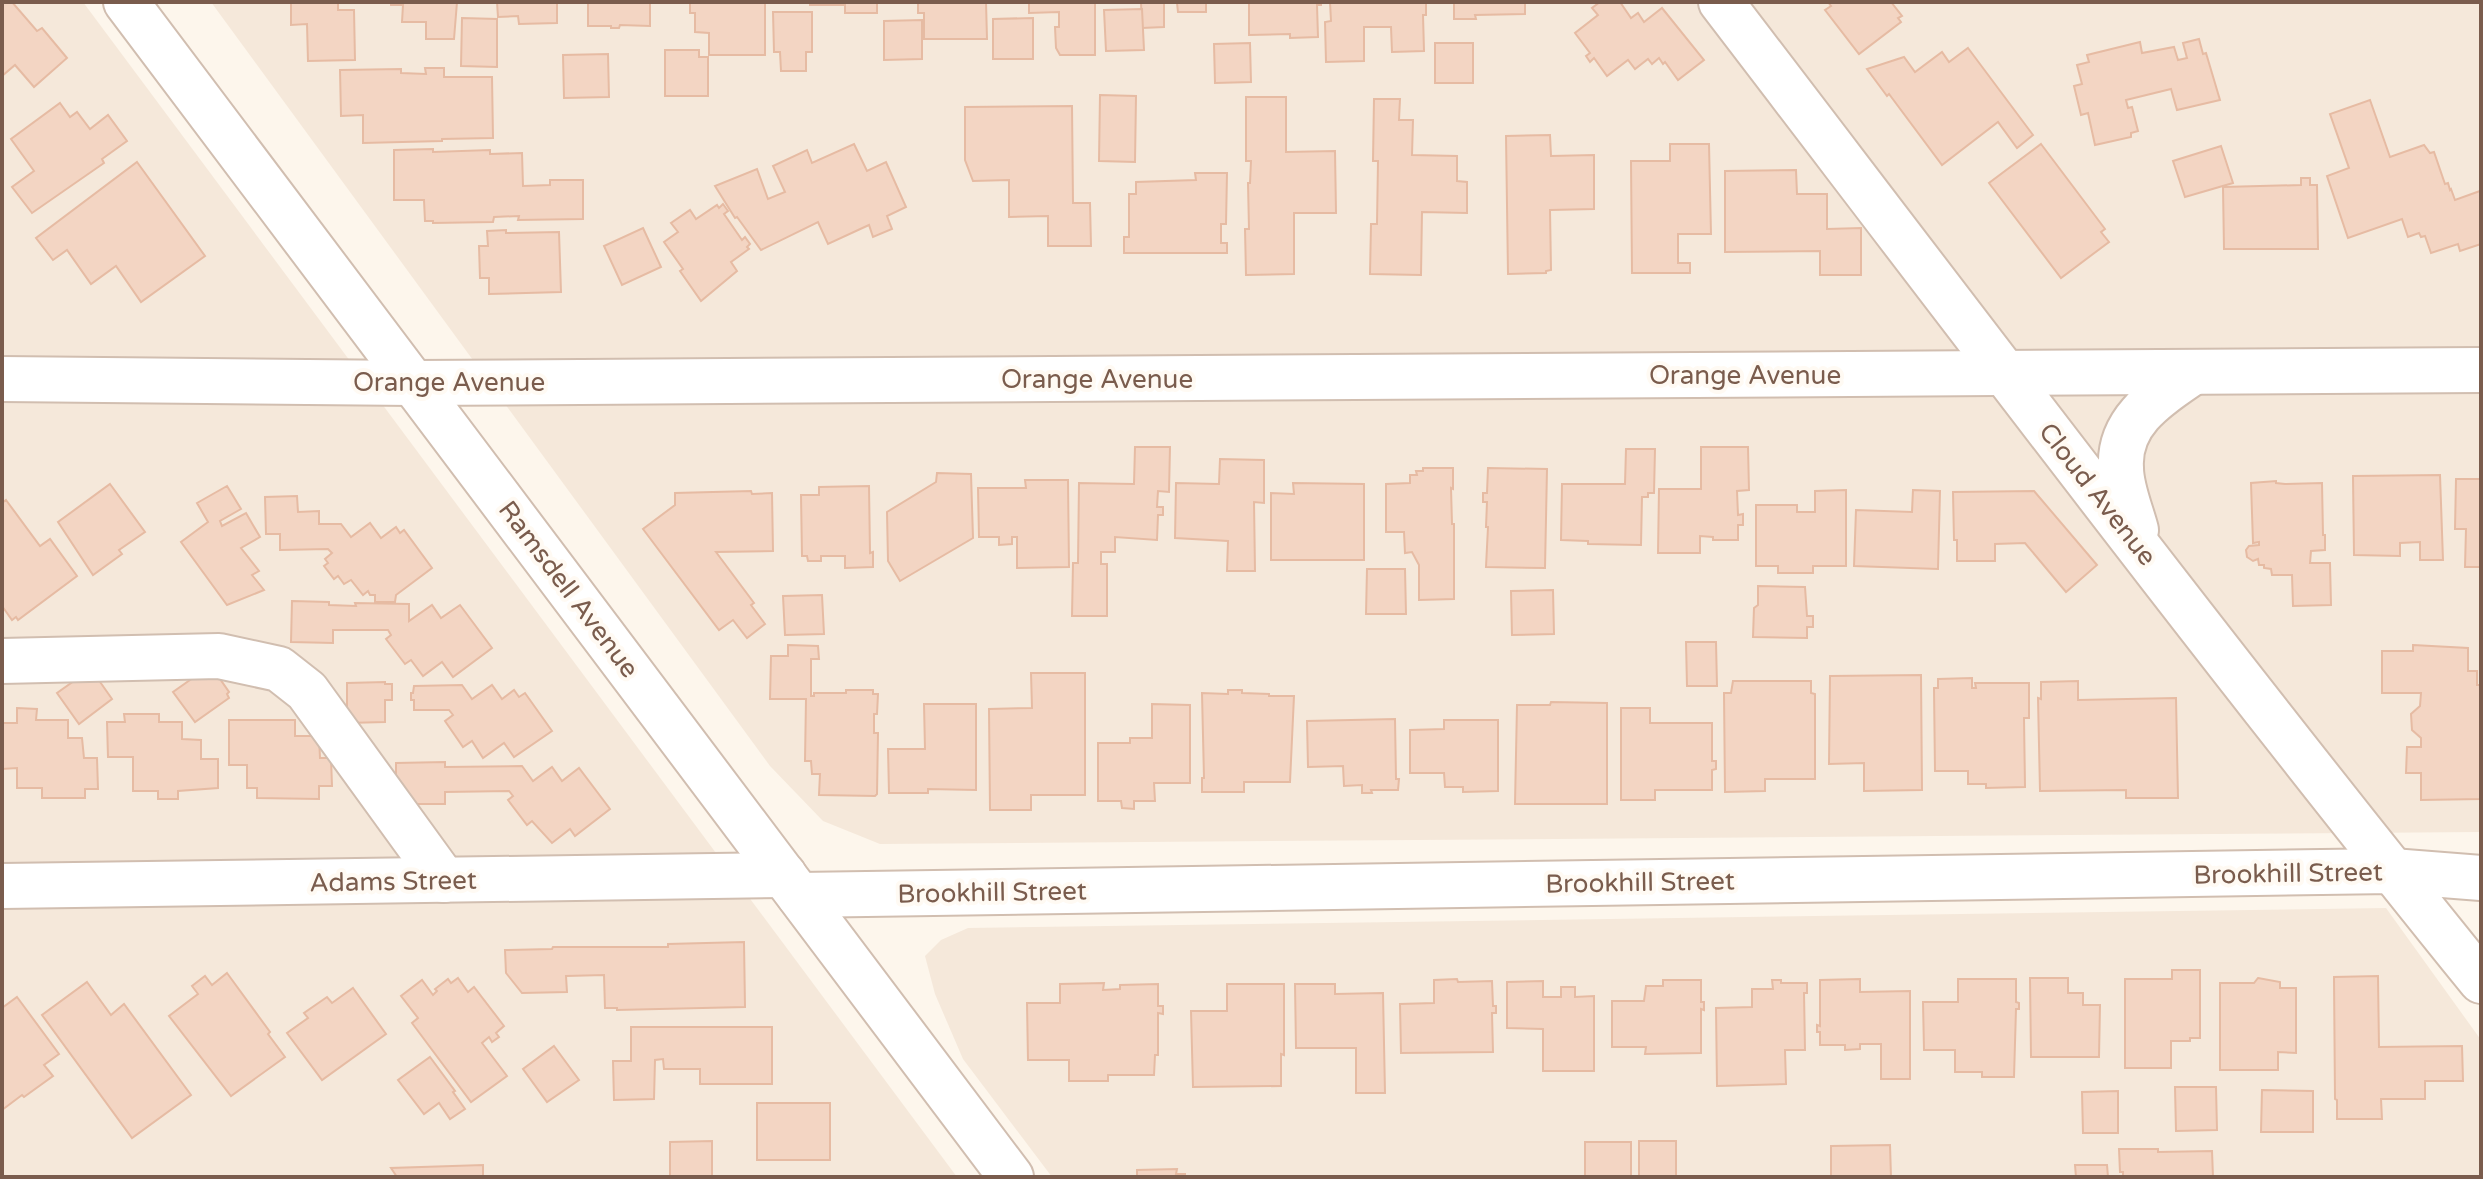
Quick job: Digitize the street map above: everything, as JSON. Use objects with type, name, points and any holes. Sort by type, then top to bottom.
[{"type":"street","name":"Ramsdell Avenue","points":[[126,2],[1011,1177]]},
{"type":"street","name":"Cloud Avenue","points":[[1721,2],[2140,548],[2481,981]]},
{"type":"street","name":"Orange Avenue","points":[[2,379],[413,383],[2481,370]]},
{"type":"street","points":[[2140,548],[2120,469],[2125,433],[2147,404],[2192,373]]},
{"type":"street","points":[[2,661],[219,656],[279,669],[307,691],[444,880]]},
{"type":"street","name":"Brookhill Street","points":[[791,885],[2392,871],[2481,878]]},
{"type":"street","name":"Adams Street","points":[[2,886],[444,880],[791,885]]},
{"type":"shaded area","points":[[2,2],[83,2],[957,1177],[2,1177]]},
{"type":"shaded area","points":[[211,2],[2481,2],[2481,832],[880,844],[823,821],[770,766]]},
{"type":"shaded area","points":[[2386,908],[2481,1040],[2481,1177],[1052,1177],[963,1059],[935,994],[925,956],[941,940],[968,928]]},
{"type":"building","points":[[2,2],[12,2],[37,31],[42,28],[67,58],[34,87],[15,65],[2,76]]},
{"type":"building","points":[[291,2],[338,2],[338,10],[354,10],[355,60],[308,61],[307,24],[291,25]]},
{"type":"building","points":[[391,2],[457,2],[454,39],[426,39],[426,22],[402,22],[403,5],[391,5]]},
{"type":"building","points":[[497,2],[557,2],[557,23],[519,24],[518,16],[498,17]]},
{"type":"building","points":[[588,2],[650,2],[650,26],[588,26]]},
{"type":"building","points":[[690,2],[765,2],[765,55],[709,55],[709,33],[695,32],[695,13],[690,13]]},
{"type":"building","points":[[810,2],[877,2],[877,13],[845,13],[845,5],[810,5]]},
{"type":"building","points":[[918,2],[986,2],[987,39],[924,39],[924,13],[918,13]]},
{"type":"building","points":[[1029,2],[1095,2],[1095,55],[1060,55],[1056,48],[1055,27],[1059,27],[1059,12],[1029,13]]},
{"type":"building","points":[[1141,2],[1206,2],[1206,12],[1178,12],[1177,3],[1164,3],[1164,27],[1142,28]]},
{"type":"building","points":[[1249,2],[1321,2],[1317,5],[1318,37],[1249,35]]},
{"type":"building","points":[[1330,2],[1426,2],[1426,15],[1423,15],[1424,51],[1392,52],[1391,27],[1364,27],[1364,61],[1326,62],[1325,22],[1331,21]]},
{"type":"building","points":[[1454,2],[1525,2],[1525,14],[1475,15],[1476,19],[1454,19]]},
{"type":"building","points":[[1600,2],[1620,2],[1631,18],[1638,13],[1644,22],[1662,8],[1704,60],[1678,80],[1659,58],[1652,64],[1648,59],[1635,69],[1628,60],[1607,76],[1594,58],[1590,62],[1586,56],[1590,53],[1575,33],[1598,15],[1592,8]]},
{"type":"building","points":[[1828,2],[1891,2],[1902,16],[1898,18],[1901,22],[1859,54],[1825,10],[1831,6]]},
{"type":"building","points":[[1142,9],[1144,50],[1106,51],[1104,10]]},
{"type":"building","points":[[773,12],[812,12],[812,52],[806,52],[806,71],[781,71],[780,52],[774,52]]},
{"type":"building","points":[[462,18],[497,19],[497,67],[461,66]]},
{"type":"building","points":[[1033,18],[1033,59],[993,59],[993,19]]},
{"type":"building","points":[[922,20],[922,59],[884,60],[884,21]]},
{"type":"building","points":[[2199,39],[2220,100],[2177,110],[2171,89],[2126,100],[2128,108],[2132,107],[2138,131],[2131,133],[2131,137],[2095,145],[2088,113],[2081,115],[2074,86],[2082,84],[2077,65],[2089,62],[2087,55],[2140,42],[2142,53],[2174,47],[2178,60],[2187,58],[2183,43]]},
{"type":"building","points":[[1250,43],[1251,82],[1215,83],[1214,44]]},
{"type":"building","points":[[1435,43],[1473,43],[1473,83],[1435,83]]},
{"type":"building","points":[[1968,48],[2033,135],[2017,148],[1998,122],[1942,165],[1867,69],[1904,57],[1915,72],[1942,52],[1949,62]]},
{"type":"building","points":[[665,50],[699,50],[699,57],[708,57],[708,96],[665,96]]},
{"type":"building","points":[[608,54],[609,97],[564,98],[563,55]]},
{"type":"building","points":[[425,68],[444,68],[444,77],[492,77],[493,138],[363,143],[363,115],[341,116],[340,70],[401,69],[401,73],[426,74]]},
{"type":"building","points":[[1100,95],[1136,96],[1135,162],[1099,161]]},
{"type":"building","points":[[1246,97],[1286,97],[1286,152],[1335,151],[1336,213],[1294,213],[1294,274],[1246,275],[1245,229],[1249,229],[1251,161],[1246,161]]},
{"type":"building","points":[[1374,99],[1400,99],[1399,120],[1413,120],[1412,155],[1457,156],[1457,181],[1467,182],[1467,213],[1422,212],[1421,275],[1370,274],[1371,224],[1377,224],[1378,161],[1373,161]]},
{"type":"building","points":[[2370,100],[2390,157],[2424,145],[2430,153],[2434,152],[2445,184],[2448,183],[2455,200],[2480,191],[2481,244],[2460,251],[2458,244],[2431,253],[2425,236],[2421,237],[2419,233],[2408,237],[2402,219],[2348,238],[2327,176],[2349,168],[2330,114]]},
{"type":"building","points":[[60,103],[70,117],[77,112],[90,129],[108,115],[127,141],[102,159],[104,163],[32,213],[12,187],[34,171],[11,139]]},
{"type":"building","points":[[1072,106],[1073,203],[1090,203],[1091,246],[1048,246],[1048,216],[1009,217],[1009,180],[973,181],[965,160],[965,107]]},
{"type":"building","points":[[1550,135],[1551,156],[1594,155],[1594,209],[1550,210],[1551,270],[1546,273],[1508,274],[1506,136]]},
{"type":"building","points":[[854,144],[867,171],[886,162],[906,207],[887,216],[892,229],[873,237],[869,225],[828,244],[818,222],[761,250],[735,218],[715,186],[757,169],[768,199],[785,192],[773,166],[807,150],[812,163]]},
{"type":"building","points":[[1670,144],[1709,144],[1711,234],[1678,234],[1678,263],[1690,263],[1690,273],[1632,273],[1631,161],[1670,161]]},
{"type":"building","points":[[2041,144],[2105,229],[2101,232],[2109,242],[2061,278],[1989,183]]},
{"type":"building","points":[[2221,146],[2233,183],[2185,197],[2173,161]]},
{"type":"building","points":[[433,149],[433,152],[490,150],[490,154],[522,153],[523,186],[550,185],[550,180],[583,180],[583,219],[518,220],[519,216],[494,217],[493,222],[425,221],[424,200],[394,200],[394,150]]},
{"type":"building","points":[[137,162],[205,256],[141,302],[116,266],[91,284],[67,250],[53,260],[36,238]]},
{"type":"building","points":[[1796,170],[1797,194],[1827,194],[1827,229],[1861,228],[1861,275],[1820,275],[1820,251],[1725,252],[1725,171]]},
{"type":"building","points":[[1195,173],[1227,173],[1226,224],[1221,224],[1221,243],[1227,243],[1227,253],[1124,253],[1124,237],[1129,237],[1129,194],[1136,194],[1136,182],[1196,180]]},
{"type":"building","points":[[2301,178],[2310,178],[2310,185],[2317,185],[2318,249],[2224,249],[2223,187],[2301,185]]},
{"type":"building","points":[[723,204],[728,211],[724,214],[742,240],[745,237],[750,244],[749,249],[731,262],[737,271],[701,301],[664,242],[678,232],[671,223],[690,210],[696,219]]},
{"type":"building","points":[[643,228],[661,267],[622,285],[604,246]]},
{"type":"building","points":[[506,230],[506,233],[559,232],[561,292],[489,294],[489,278],[480,278],[479,246],[488,246],[487,231]]},
{"type":"building","points":[[1135,447],[1170,447],[1169,492],[1158,491],[1157,507],[1163,507],[1163,515],[1158,515],[1157,540],[1115,537],[1115,552],[1101,552],[1101,564],[1107,564],[1107,616],[1072,616],[1073,563],[1078,563],[1079,483],[1134,484]]},
{"type":"building","points":[[1701,447],[1748,447],[1749,490],[1737,491],[1738,515],[1743,514],[1743,525],[1738,525],[1738,540],[1713,540],[1713,537],[1700,536],[1700,553],[1658,553],[1659,489],[1701,489]]},
{"type":"building","points":[[1626,449],[1655,449],[1654,493],[1642,497],[1641,545],[1561,540],[1562,484],[1625,484]]},
{"type":"building","points":[[1220,459],[1264,460],[1264,503],[1254,502],[1255,571],[1227,571],[1228,541],[1175,538],[1176,483],[1219,484]]},
{"type":"building","points":[[1423,468],[1453,468],[1454,599],[1419,600],[1419,565],[1412,552],[1405,553],[1404,532],[1386,532],[1386,484],[1410,483],[1410,475],[1417,475],[1416,471],[1423,471]]},
{"type":"building","points":[[1488,468],[1547,469],[1545,568],[1486,567],[1487,502],[1483,502],[1483,493],[1487,493]]},
{"type":"building","points":[[937,473],[971,474],[973,538],[900,581],[888,561],[887,512],[936,482]]},
{"type":"building","points":[[2440,475],[2443,560],[2420,560],[2420,542],[2400,543],[2400,556],[2354,555],[2353,476]]},
{"type":"building","points":[[2456,479],[2481,479],[2481,567],[2465,567],[2466,529],[2455,529]]},
{"type":"building","points":[[1025,480],[1068,480],[1069,567],[1017,568],[1017,537],[1012,537],[1012,544],[999,545],[999,537],[979,537],[978,488],[1026,488]]},
{"type":"building","points":[[2276,481],[2285,484],[2322,483],[2325,550],[2311,551],[2310,563],[2330,563],[2331,605],[2293,606],[2292,575],[2272,575],[2271,569],[2259,565],[2258,559],[2253,561],[2247,557],[2249,546],[2259,545],[2259,542],[2253,543],[2251,483]]},
{"type":"building","points":[[1293,483],[1364,484],[1364,560],[1271,560],[1271,493],[1294,494]]},
{"type":"building","points":[[110,484],[145,532],[119,550],[122,554],[93,575],[58,522]]},
{"type":"building","points":[[227,486],[241,509],[220,521],[222,526],[246,513],[260,537],[241,548],[259,571],[252,575],[264,590],[227,605],[181,542],[208,522],[197,503]]},
{"type":"building","points":[[869,486],[873,567],[845,568],[845,556],[821,556],[821,561],[808,561],[807,556],[802,556],[801,495],[819,495],[819,487]]},
{"type":"building","points":[[1846,490],[1846,566],[1813,566],[1813,573],[1778,573],[1778,566],[1756,566],[1756,505],[1797,505],[1797,512],[1815,512],[1815,491]]},
{"type":"building","points":[[1913,490],[1940,491],[1938,569],[1854,566],[1856,510],[1912,512]]},
{"type":"building","points":[[751,491],[752,494],[772,493],[773,551],[716,552],[754,603],[751,605],[765,624],[747,638],[733,620],[719,630],[643,529],[675,505],[675,493]]},
{"type":"building","points":[[2034,491],[2097,565],[2066,592],[2025,543],[1995,544],[1995,561],[1957,561],[1953,492]]},
{"type":"building","points":[[297,496],[298,512],[319,511],[319,524],[341,524],[351,537],[370,523],[381,538],[396,527],[400,533],[404,530],[432,568],[396,595],[395,602],[375,602],[375,595],[370,595],[368,591],[363,595],[351,580],[344,584],[338,576],[334,579],[324,566],[328,563],[325,559],[332,553],[328,549],[280,550],[280,534],[266,534],[265,497]]},
{"type":"building","points":[[6,500],[40,546],[50,539],[77,576],[18,620],[16,617],[12,620],[2,606],[2,503]]},
{"type":"building","points":[[1367,569],[1405,569],[1406,614],[1366,614]]},
{"type":"building","points":[[1758,586],[1805,587],[1807,616],[1813,616],[1813,627],[1807,627],[1807,638],[1753,637]]},
{"type":"building","points":[[1553,590],[1554,634],[1512,635],[1511,591]]},
{"type":"building","points":[[822,595],[824,634],[785,635],[783,596]]},
{"type":"building","points":[[292,601],[356,606],[355,603],[409,604],[409,621],[432,605],[441,618],[460,605],[492,648],[453,677],[442,662],[423,676],[411,660],[405,664],[386,639],[391,635],[388,630],[333,630],[333,643],[291,642]]},
{"type":"building","points":[[1686,642],[1716,642],[1717,686],[1687,686]]},
{"type":"building","points":[[788,645],[818,646],[819,659],[811,659],[811,696],[814,693],[846,693],[846,690],[873,690],[873,694],[878,694],[877,714],[874,714],[874,733],[878,733],[875,796],[819,795],[820,774],[812,774],[811,761],[805,761],[806,699],[770,699],[771,656],[788,656]]},
{"type":"building","points":[[2413,645],[2468,648],[2468,671],[2477,671],[2477,685],[2481,685],[2481,799],[2421,800],[2421,773],[2406,773],[2407,747],[2421,747],[2421,738],[2412,730],[2411,714],[2420,706],[2421,693],[2382,693],[2382,651],[2413,651]]},
{"type":"building","points":[[207,668],[213,669],[229,692],[229,698],[195,722],[173,692]]},
{"type":"building","points":[[91,669],[112,699],[79,724],[57,693]]},
{"type":"building","points":[[1031,673],[1085,673],[1085,795],[1031,795],[1031,810],[990,810],[989,709],[1032,708]]},
{"type":"building","points":[[1921,675],[1922,790],[1864,791],[1864,763],[1829,764],[1830,676]]},
{"type":"building","points":[[1972,678],[1972,688],[1976,688],[1975,683],[2029,683],[2029,718],[2024,718],[2025,787],[1986,788],[1986,784],[1968,784],[1968,771],[1935,771],[1934,688],[1938,688],[1938,679]]},
{"type":"building","points":[[1733,681],[1811,681],[1811,693],[1815,694],[1815,779],[1765,779],[1765,791],[1725,792],[1724,693],[1731,693]]},
{"type":"building","points":[[2078,681],[2078,700],[2176,698],[2178,798],[2126,798],[2126,790],[2040,791],[2038,698],[2041,699],[2041,682]]},
{"type":"building","points":[[347,683],[392,684],[392,700],[385,700],[385,722],[347,723]]},
{"type":"building","points":[[462,685],[472,699],[492,685],[502,699],[514,690],[519,697],[525,693],[552,731],[514,757],[504,743],[483,758],[472,741],[463,747],[445,721],[453,715],[449,710],[414,710],[414,700],[411,700],[414,686]]},
{"type":"building","points":[[1228,690],[1294,696],[1290,782],[1244,782],[1244,792],[1202,792],[1202,693],[1228,694]]},
{"type":"building","points":[[1551,702],[1607,703],[1607,804],[1515,804],[1517,705],[1550,705]]},
{"type":"building","points":[[924,704],[976,704],[976,790],[928,789],[928,793],[889,793],[888,749],[925,749]]},
{"type":"building","points":[[1152,704],[1190,705],[1190,783],[1154,783],[1155,801],[1134,801],[1134,809],[1122,808],[1121,801],[1098,801],[1098,743],[1130,743],[1130,738],[1152,738]]},
{"type":"building","points":[[17,708],[37,709],[36,720],[68,720],[68,738],[82,738],[84,758],[97,758],[98,789],[85,789],[85,798],[42,798],[42,788],[17,788],[17,768],[2,769],[2,723],[17,723]]},
{"type":"building","points":[[1621,708],[1650,708],[1650,723],[1712,723],[1712,761],[1716,761],[1716,769],[1712,770],[1712,790],[1655,790],[1655,800],[1621,800]]},
{"type":"building","points":[[124,714],[159,714],[159,722],[182,722],[182,739],[201,740],[201,759],[218,759],[218,788],[178,791],[178,799],[158,799],[158,791],[133,791],[133,757],[108,757],[107,722],[125,722]]},
{"type":"building","points":[[1395,719],[1398,790],[1362,793],[1362,785],[1344,786],[1343,766],[1308,767],[1307,721]]},
{"type":"building","points":[[229,720],[295,720],[295,736],[319,736],[320,758],[331,758],[332,786],[319,786],[319,799],[257,798],[257,788],[247,788],[247,765],[229,765]]},
{"type":"building","points":[[1444,720],[1498,720],[1498,791],[1463,792],[1463,787],[1445,787],[1444,773],[1410,773],[1410,730],[1444,729]]},
{"type":"building","points":[[445,762],[445,767],[522,766],[533,781],[552,767],[562,781],[579,768],[610,809],[575,836],[570,829],[552,843],[532,821],[527,825],[508,800],[513,796],[509,791],[445,792],[445,804],[396,804],[396,763]]},
{"type":"building","points":[[744,942],[745,1007],[617,1010],[605,1008],[604,975],[566,976],[567,992],[522,993],[506,973],[505,950],[668,947],[668,944]]},
{"type":"building","points":[[2172,970],[2200,970],[2200,1038],[2171,1041],[2171,1068],[2125,1068],[2125,979],[2172,979]]},
{"type":"building","points":[[227,973],[285,1057],[231,1096],[169,1016],[198,994],[192,986],[205,976],[212,985]]},
{"type":"building","points":[[2378,976],[2379,1047],[2462,1046],[2463,1081],[2425,1081],[2425,1099],[2381,1099],[2382,1119],[2337,1119],[2334,977]]},
{"type":"building","points":[[458,978],[468,992],[474,987],[504,1026],[496,1033],[499,1037],[492,1042],[489,1037],[482,1043],[507,1076],[471,1102],[412,1023],[418,1018],[401,996],[422,980],[433,995],[437,991],[435,989],[448,979],[451,983]]},
{"type":"building","points":[[2030,978],[2068,978],[2068,993],[2083,993],[2083,1005],[2100,1005],[2099,1057],[2031,1057]]},
{"type":"building","points":[[2258,978],[2280,982],[2280,988],[2296,988],[2296,1053],[2278,1052],[2278,1070],[2220,1070],[2220,983],[2254,983]]},
{"type":"building","points":[[1457,979],[1458,982],[1492,981],[1493,1006],[1496,1006],[1496,1013],[1492,1013],[1493,1052],[1401,1053],[1400,1004],[1434,1003],[1434,980]]},
{"type":"building","points":[[1860,979],[1860,992],[1910,991],[1910,1079],[1881,1079],[1881,1044],[1860,1044],[1860,1049],[1845,1050],[1845,1045],[1820,1045],[1817,1025],[1820,1026],[1820,980]]},
{"type":"building","points":[[1958,979],[2016,979],[2019,1009],[2016,1009],[2014,1077],[1982,1077],[1982,1072],[1955,1072],[1955,1050],[1924,1050],[1923,1002],[1958,1002]]},
{"type":"building","points":[[1663,980],[1701,980],[1704,1010],[1701,1009],[1701,1053],[1645,1054],[1646,1047],[1612,1047],[1612,1001],[1644,1001],[1646,986],[1663,986]]},
{"type":"building","points":[[1772,980],[1807,983],[1807,993],[1804,993],[1805,1050],[1785,1050],[1786,1084],[1717,1086],[1716,1008],[1752,1007],[1752,989],[1773,989]]},
{"type":"building","points":[[1543,981],[1543,997],[1561,997],[1561,987],[1575,987],[1575,997],[1594,996],[1594,1071],[1543,1071],[1543,1029],[1507,1028],[1507,982]]},
{"type":"building","points":[[87,982],[111,1015],[124,1004],[191,1095],[132,1138],[42,1015]]},
{"type":"building","points":[[1104,983],[1103,990],[1120,989],[1120,985],[1158,984],[1158,1006],[1163,1006],[1163,1014],[1158,1013],[1158,1055],[1155,1055],[1154,1075],[1108,1075],[1108,1081],[1069,1081],[1069,1060],[1028,1060],[1027,1003],[1060,1003],[1060,984]]},
{"type":"building","points":[[1227,984],[1284,984],[1281,1086],[1193,1087],[1191,1011],[1227,1011]]},
{"type":"building","points":[[1295,984],[1335,984],[1335,994],[1383,993],[1385,1093],[1356,1093],[1356,1048],[1296,1048]]},
{"type":"building","points":[[353,988],[386,1034],[322,1080],[287,1033],[308,1018],[304,1013],[327,997],[332,1003]]},
{"type":"building","points":[[17,997],[59,1054],[44,1065],[53,1076],[2,1110],[2,1008]]},
{"type":"building","points":[[631,1027],[772,1027],[772,1084],[700,1084],[700,1069],[664,1069],[663,1059],[655,1060],[654,1099],[614,1100],[613,1061],[631,1061]]},
{"type":"building","points":[[554,1046],[579,1080],[547,1102],[523,1069]]},
{"type":"building","points":[[430,1057],[465,1109],[450,1119],[439,1103],[424,1114],[398,1080]]},
{"type":"building","points":[[2175,1087],[2216,1087],[2217,1130],[2176,1131]]},
{"type":"building","points":[[2262,1090],[2313,1091],[2313,1132],[2261,1132]]},
{"type":"building","points":[[2118,1091],[2118,1133],[2083,1133],[2082,1092]]},
{"type":"building","points":[[757,1103],[830,1103],[830,1160],[757,1160]]},
{"type":"building","points":[[712,1141],[712,1177],[670,1177],[670,1142]]},
{"type":"building","points":[[1639,1141],[1676,1141],[1676,1177],[1639,1177]]},
{"type":"building","points":[[1585,1142],[1631,1142],[1631,1177],[1585,1177]]},
{"type":"building","points":[[1890,1145],[1891,1177],[1831,1177],[1831,1146]]},
{"type":"building","points":[[2119,1149],[2212,1151],[2213,1177],[2123,1177]]},
{"type":"building","points":[[483,1165],[483,1177],[397,1177],[391,1168]]},
{"type":"building","points":[[2075,1165],[2107,1165],[2108,1177],[2076,1177]]},
{"type":"building","points":[[1177,1169],[1176,1174],[1185,1174],[1185,1177],[1137,1177],[1137,1170]]}]
